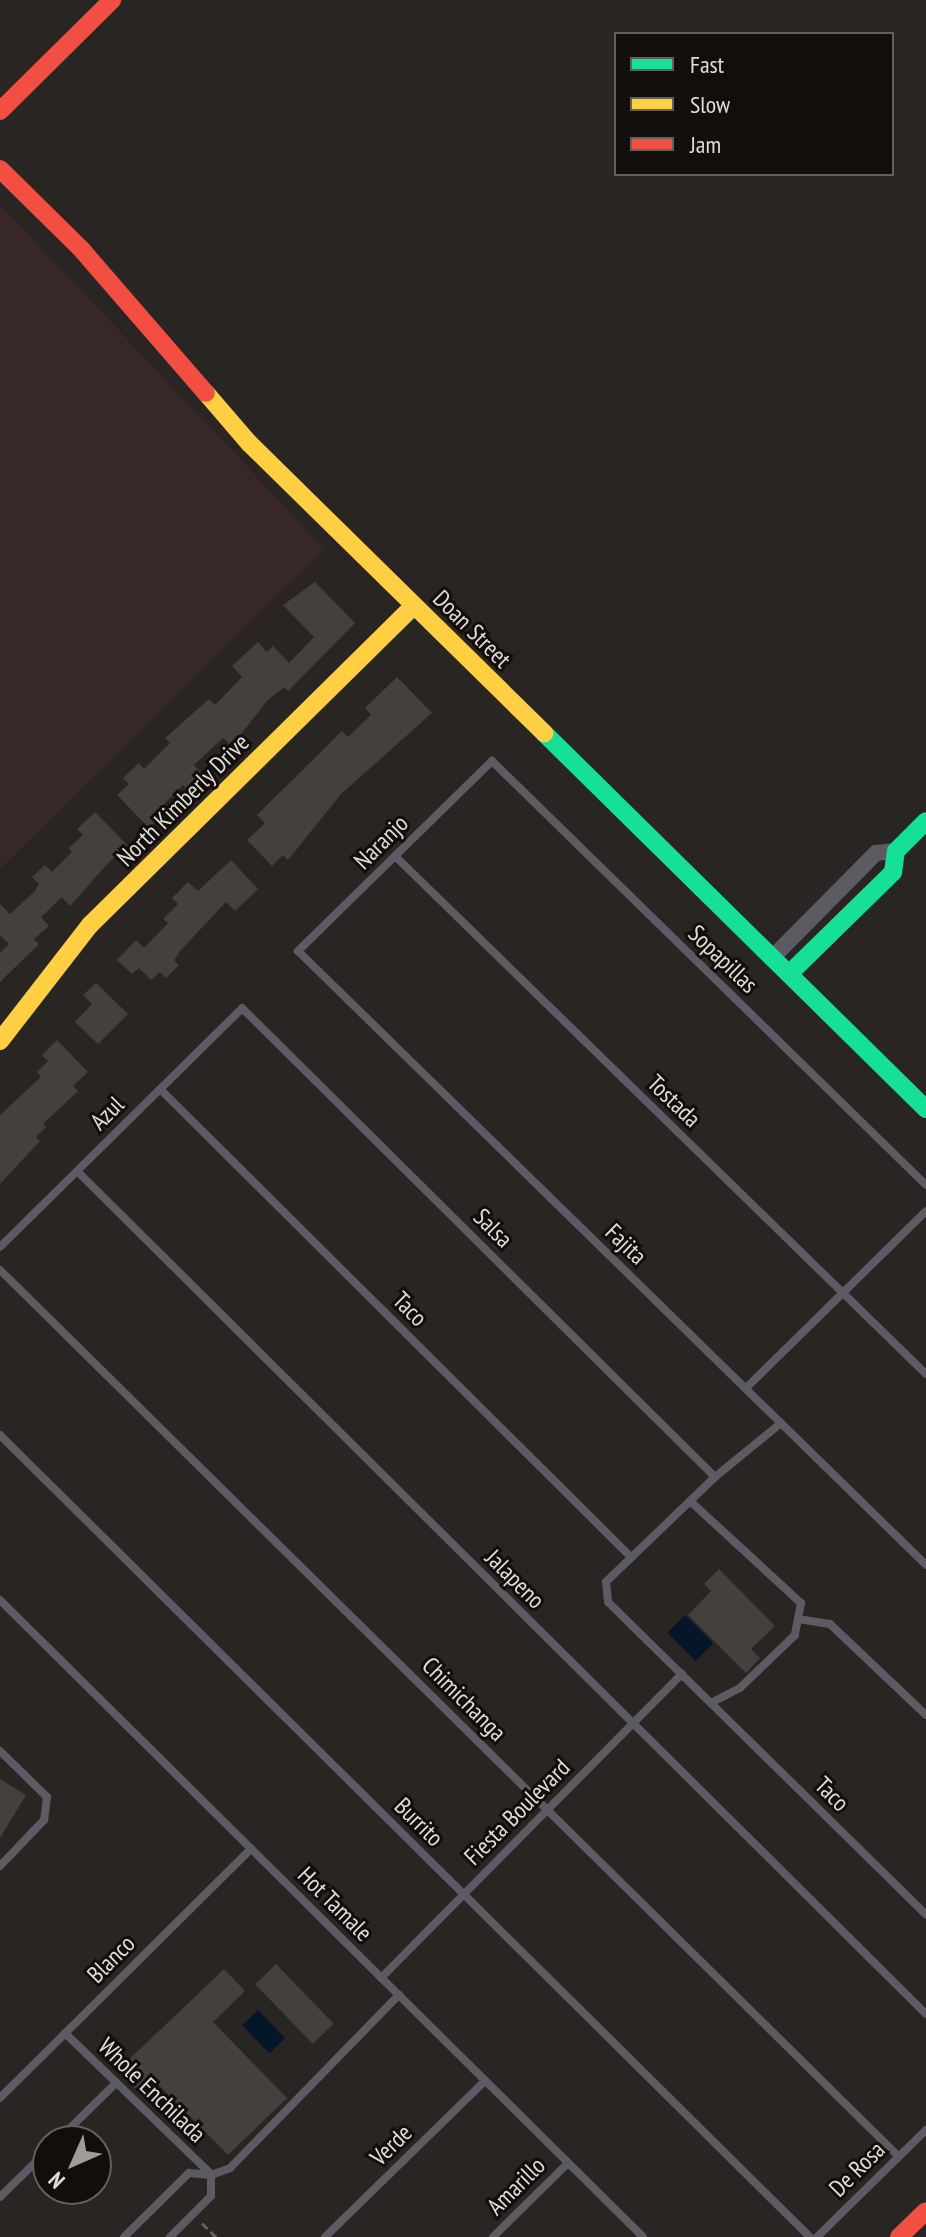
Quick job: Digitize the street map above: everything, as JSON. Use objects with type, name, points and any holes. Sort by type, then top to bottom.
[{"type":"street","points":[[0,111],[112,0]]},
{"type":"street","name":"Doan Street","points":[[0,169],[82,250],[249,443],[926,1109]]},
{"type":"street","name":"North Kimberly Drive","points":[[0,1041],[90,925],[414,605]]},
{"type":"street","points":[[789,974],[893,872],[896,851],[926,821]]},
{"type":"street","points":[[772,958],[876,853],[896,851]]},
{"type":"street","points":[[899,2237],[926,2211]]},
{"type":"lane","name":"Naranjo","points":[[298,951],[492,761]]},
{"type":"lane","name":"Sopapillas","points":[[492,761],[926,1185]]},
{"type":"lane","name":"Tostada","points":[[395,856],[926,1374]]},
{"type":"lane","name":"Fajita","points":[[298,951],[926,1565]]},
{"type":"lane","name":"Azul","points":[[0,1247],[242,1008]]},
{"type":"lane","name":"Salsa","points":[[242,1008],[715,1477]]},
{"type":"lane","name":"Taco","points":[[160,1089],[631,1557],[606,1582],[608,1602],[926,1915]]},
{"type":"lane","name":"Jalapeno","points":[[77,1171],[926,2014]]},
{"type":"lane","points":[[746,1388],[926,1211]]},
{"type":"lane","name":"Chimichanga","points":[[0,1270],[898,2156]]},
{"type":"lane","points":[[631,1557],[715,1477],[781,1423]]},
{"type":"lane","name":"Burrito","points":[[0,1435],[810,2237]]},
{"type":"lane","points":[[690,1501],[801,1603],[795,1635],[754,1675],[711,1703]]},
{"type":"lane","name":"Hot Tamale","points":[[0,1600],[643,2237]]},
{"type":"lane","points":[[798,1619],[830,1624],[926,1715]]},
{"type":"lane","name":"Fiesta Boulevard","points":[[381,1978],[682,1674]]},
{"type":"lane","points":[[0,1751],[47,1797],[44,1820],[0,1866]]},
{"type":"lane","name":"Blanco","points":[[0,2098],[251,1849]]},
{"type":"lane","points":[[124,2237],[189,2173],[211,2175],[230,2168],[399,1995]]},
{"type":"lane","name":"Whole Enchilada","points":[[65,2033],[114,2085],[211,2175]]},
{"type":"lane","name":"Verde","points":[[325,2237],[485,2081]]},
{"type":"lane","points":[[73,2125],[114,2085]]},
{"type":"lane","name":"De Rosa","points":[[817,2237],[926,2130]]},
{"type":"lane","name":"Amarillo","points":[[493,2237],[568,2163]]},
{"type":"lane","points":[[0,2197],[32,2166]]},
{"type":"lane","points":[[170,2237],[211,2196],[211,2175]]},
{"type":"path","points":[[193,2214],[216,2237]]},
{"type":"shaded area","points":[[0,204],[325,549],[0,869]]},
{"type":"water","points":[[685,1615],[713,1643],[696,1661],[667,1633]]},
{"type":"water","points":[[258,2010],[285,2038],[269,2053],[242,2025]]},
{"type":"building","points":[[315,582],[355,623],[288,691],[284,687],[266,702],[232,746],[223,738],[194,765],[204,775],[188,790],[183,785],[159,809],[164,813],[149,828],[117,795],[129,784],[123,778],[139,763],[144,769],[170,743],[165,738],[209,699],[215,705],[242,677],[232,666],[258,642],[267,652],[273,646],[289,663],[314,637],[283,605]]},
{"type":"building","points":[[397,677],[432,713],[341,794],[288,860],[283,855],[272,866],[247,840],[265,823],[257,815],[342,731],[348,737],[371,715],[365,708]]},
{"type":"building","points":[[95,812],[130,848],[112,859],[70,906],[62,897],[41,917],[49,926],[34,939],[39,944],[0,982],[0,953],[9,944],[0,935],[0,904],[10,914],[34,892],[39,884],[32,877],[45,865],[52,872],[72,852],[69,848],[83,835],[77,829]]},
{"type":"building","points":[[231,860],[258,889],[235,911],[226,902],[181,950],[174,960],[179,965],[166,978],[160,972],[151,980],[139,968],[132,974],[117,960],[136,940],[144,948],[168,923],[163,919],[178,904],[172,898],[188,882],[198,891]]},
{"type":"building","points":[[96,983],[128,1014],[98,1044],[75,1022],[92,1004],[83,995]]},
{"type":"building","points":[[57,1040],[88,1072],[73,1086],[78,1091],[43,1124],[46,1127],[36,1137],[40,1141],[0,1184],[0,1115],[41,1077],[37,1072],[48,1061],[42,1055]]},
{"type":"building","points":[[719,1569],[775,1626],[751,1649],[760,1658],[746,1673],[688,1615],[711,1591],[704,1584]]},
{"type":"building","points":[[0,1779],[26,1795],[0,1838]]},
{"type":"building","points":[[276,1964],[334,2024],[313,2044],[255,1984]]},
{"type":"building","points":[[224,1969],[245,1991],[213,2022],[287,2098],[228,2155],[155,2081],[141,2094],[118,2070]]},
{"type":"traffic: fast","points":[[544,733],[926,1109]]},
{"type":"traffic: fast","points":[[789,974],[893,872],[896,851],[926,821]]},
{"type":"traffic: slow","points":[[206,393],[249,443],[544,733]]},
{"type":"traffic: slow","points":[[0,1041],[90,925],[414,605]]},
{"type":"traffic: jam","points":[[0,111],[112,0]]},
{"type":"traffic: jam","points":[[0,169],[82,250],[206,393]]},
{"type":"traffic: jam","points":[[899,2237],[926,2211]]}]
